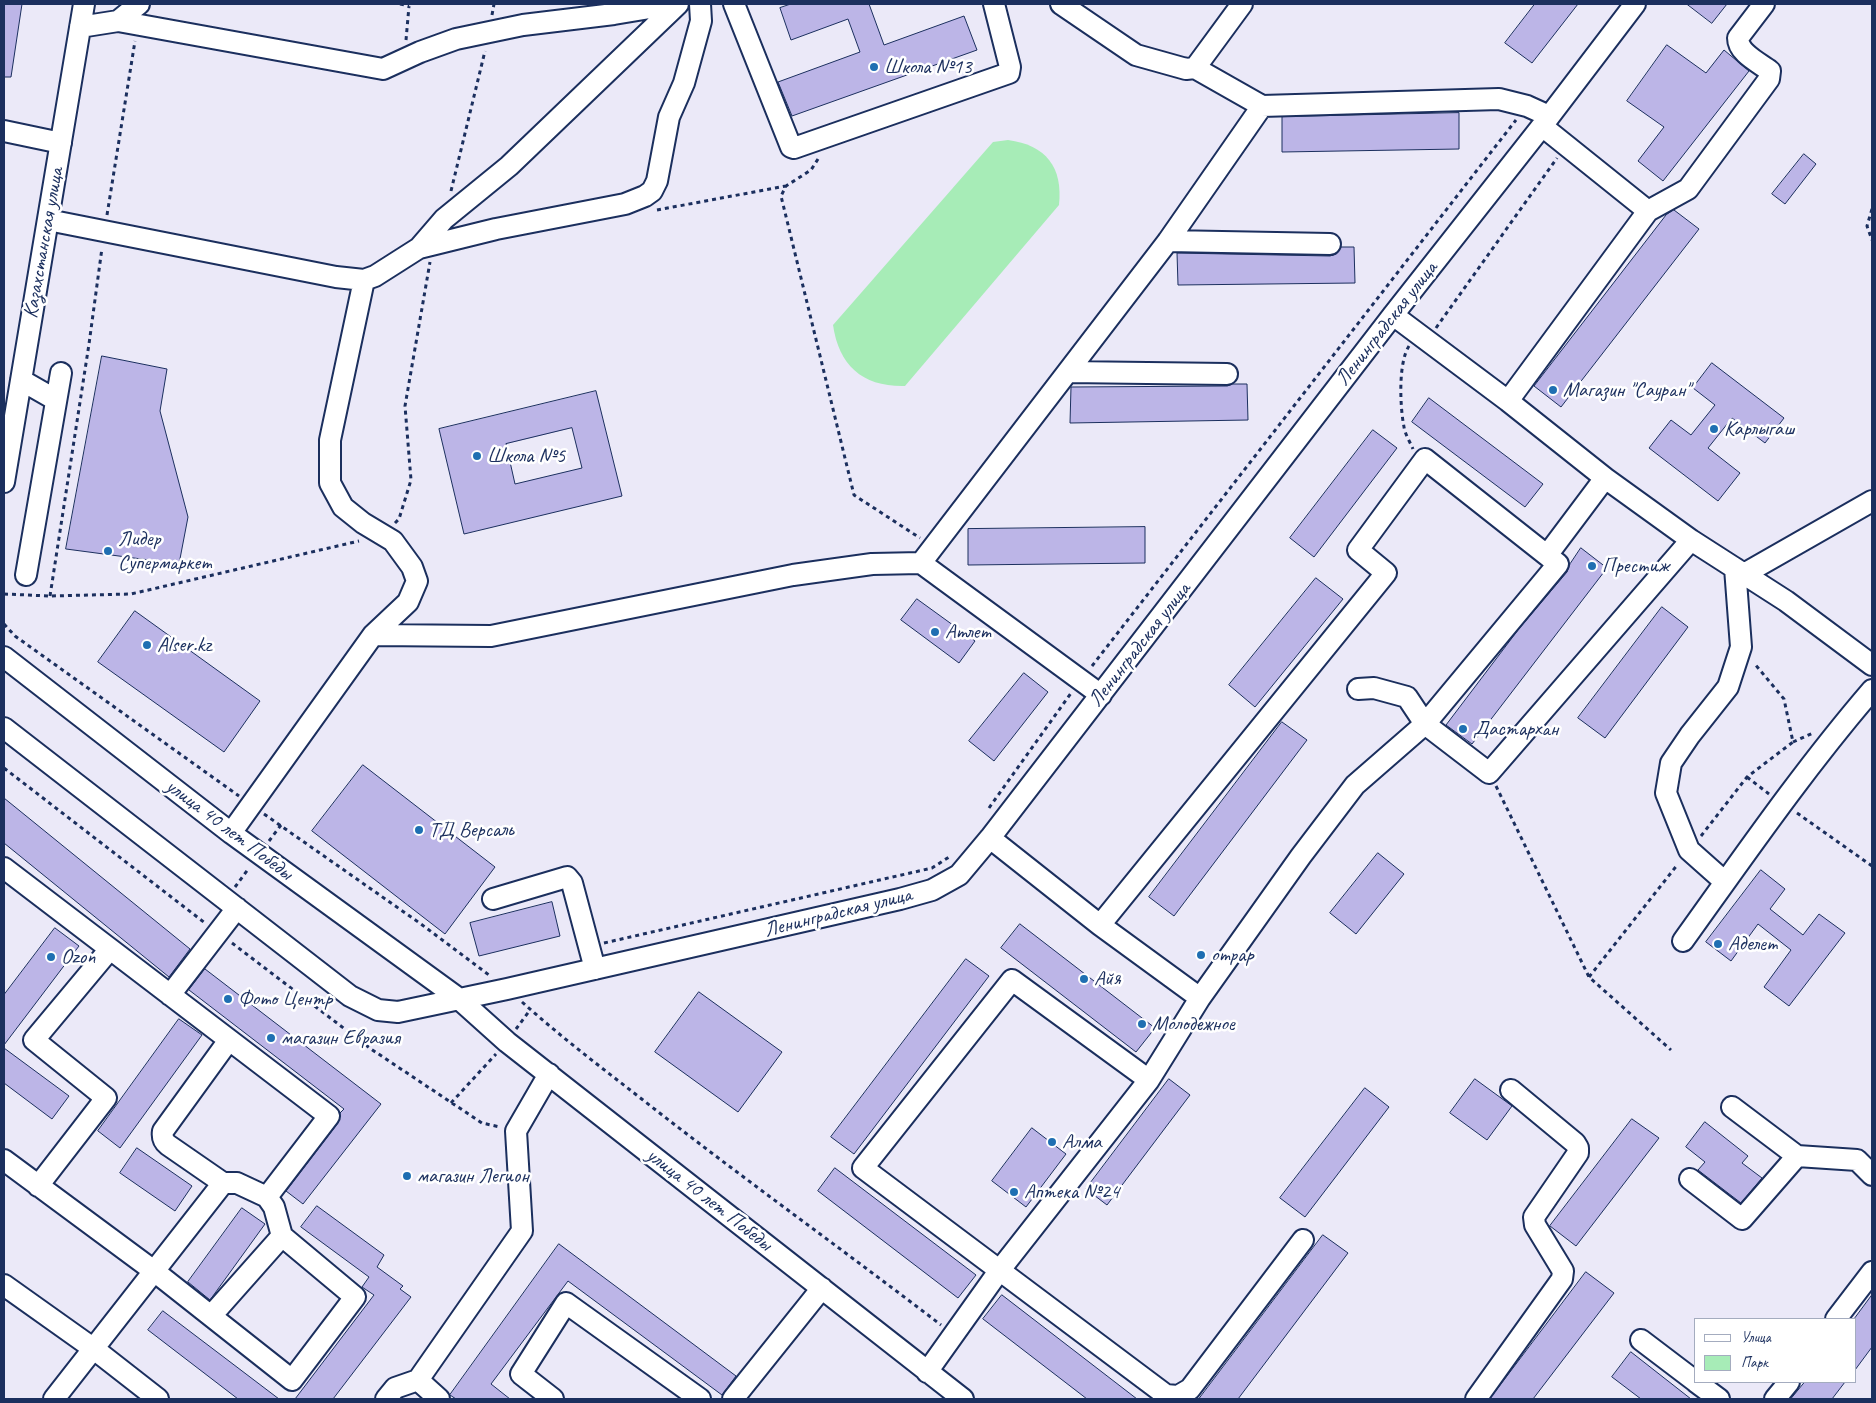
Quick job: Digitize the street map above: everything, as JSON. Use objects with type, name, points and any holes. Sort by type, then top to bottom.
[{"type":"street","name":"Казахстанская улица","points":[[4,482],[84,4]]},
{"type":"street","points":[[128,22],[139,4]]},
{"type":"street","points":[[80,27],[128,22],[383,68],[456,39],[523,25],[614,14],[674,4]]},
{"type":"street","points":[[425,250],[444,218],[509,166],[678,4]]},
{"type":"street","points":[[48,220],[336,277],[364,280],[376,276],[425,250],[496,229],[625,204],[652,191],[661,165],[669,116],[684,83],[701,20],[700,4]]},
{"type":"street","points":[[734,4],[791,147],[797,147],[833,135],[1009,73],[1010,67],[994,4]]},
{"type":"street","points":[[1061,4],[1136,55],[1186,69],[1195,68],[1262,106],[1499,100],[1527,106],[1545,121],[1566,146],[1648,211]]},
{"type":"street","points":[[1195,68],[1242,4]]},
{"type":"street","points":[[1508,401],[1648,211],[1657,204],[1688,189],[1769,79],[1770,70],[1743,51],[1738,45],[1738,38],[1764,4]]},
{"type":"street","name":"Ленинградская улица","points":[[458,998],[848,912],[932,890],[959,875],[990,838],[1392,315],[1545,121],[1626,7]]},
{"type":"street","points":[[921,563],[1168,242],[1262,106]]},
{"type":"street","points":[[4,131],[61,144]]},
{"type":"street","points":[[1168,242],[1330,244]]},
{"type":"street","points":[[231,834],[373,634],[408,602],[417,581],[412,567],[393,541],[362,523],[343,507],[330,483],[330,440],[364,280]]},
{"type":"street","points":[[1392,315],[1508,401],[1606,478],[1691,540],[1786,601],[1872,665]]},
{"type":"street","points":[[1068,372],[1227,374]]},
{"type":"street","points":[[26,575],[61,373]]},
{"type":"street","points":[[20,380],[56,400]]},
{"type":"street","points":[[927,1372],[999,1271],[1149,1080],[1200,998],[1301,856],[1356,785],[1425,724],[1558,564],[1548,554],[1425,459],[1358,550],[1386,573],[1100,925]]},
{"type":"street","points":[[1548,554],[1606,478]]},
{"type":"street","points":[[1740,571],[1872,501]]},
{"type":"street","points":[[1358,689],[1374,688],[1407,696],[1425,724],[1489,772],[1691,540]]},
{"type":"street","points":[[373,634],[491,636],[793,575],[872,564],[921,563],[1101,695]]},
{"type":"street","points":[[1725,882],[1689,850],[1666,793],[1671,763],[1690,735],[1728,687],[1741,647],[1740,571]]},
{"type":"street","name":"улица 40 лет Победы","points":[[4,656],[231,834],[458,998],[508,1042],[963,1399]]},
{"type":"street","points":[[1683,941],[1782,803],[1872,690]]},
{"type":"street","points":[[4,728],[350,996],[378,1010],[398,1012],[458,998]]},
{"type":"street","points":[[990,838],[1100,925],[1200,998]]},
{"type":"street","points":[[4,868],[329,1116],[267,1197]]},
{"type":"street","points":[[493,899],[567,878],[572,883],[595,969]]},
{"type":"street","points":[[170,995],[237,908]]},
{"type":"street","points":[[38,1186],[106,1098],[34,1040],[110,949]]},
{"type":"street","points":[[1149,1080],[1012,980],[863,1168],[1166,1394],[1178,1396],[1190,1389],[1304,1240]]},
{"type":"street","points":[[4,1160],[154,1272],[292,1380],[355,1297],[282,1236],[278,1219],[267,1197],[237,1183],[223,1183],[168,1145],[162,1136],[163,1131],[229,1040]]},
{"type":"street","points":[[386,1399],[395,1388],[418,1380],[522,1231],[516,1131],[549,1074]]},
{"type":"street","points":[[1476,1399],[1562,1278],[1564,1271],[1536,1225],[1534,1217],[1578,1153],[1575,1143],[1511,1090]]},
{"type":"street","points":[[1732,1107],[1798,1156],[1857,1160],[1872,1175]]},
{"type":"street","points":[[1690,1179],[1742,1219],[1798,1156]]},
{"type":"street","points":[[54,1399],[223,1183]]},
{"type":"street","points":[[211,1316],[282,1236]]},
{"type":"street","points":[[1837,1318],[1872,1272]]},
{"type":"street","points":[[4,1285],[94,1349],[158,1399]]},
{"type":"street","points":[[733,1399],[822,1288]]},
{"type":"street","points":[[553,1399],[521,1374],[566,1303],[700,1399]]},
{"type":"street","points":[[1641,1340],[1694,1380]]},
{"type":"street","points":[[418,1380],[439,1399]]},
{"type":"street","points":[[1698,1383],[1719,1399]]},
{"type":"street","points":[[1776,1399],[1788,1383]]},
{"type":"path","points":[[400,4],[409,5],[404,59]]},
{"type":"path","points":[[444,218],[489,32],[494,4]]},
{"type":"path","points":[[50,596],[105,232],[128,22]]},
{"type":"path","points":[[984,814],[1081,680],[1527,106]]},
{"type":"path","points":[[651,211],[786,186],[810,170],[833,135]]},
{"type":"path","points":[[1420,466],[1404,428],[1401,376],[1404,354],[1423,337],[1566,146]]},
{"type":"path","points":[[786,186],[781,196],[854,495],[934,547]]},
{"type":"path","points":[[1872,209],[1867,226],[1872,240]]},
{"type":"path","points":[[4,594],[50,596],[131,594],[383,535],[399,519],[411,480],[405,406],[425,250]]},
{"type":"path","points":[[1589,977],[1747,777],[1793,742],[1784,699],[1741,647]]},
{"type":"path","points":[[4,768],[371,1049],[482,1123],[516,1131]]},
{"type":"path","points":[[1489,772],[1589,977],[1671,1050]]},
{"type":"path","points":[[1747,777],[1872,866]]},
{"type":"path","points":[[589,946],[932,868],[955,852]]},
{"type":"path","points":[[451,1103],[508,1042],[530,1010]]},
{"type":"green space","points":[[1008,140],[1033,147],[1049,160],[1055,169],[1058,180],[1060,192],[1059,205],[905,386],[877,383],[865,378],[847,363],[836,339],[833,325],[993,142]]},
{"type":"building","points":[[4,4],[22,4],[11,77],[4,77]]},
{"type":"building","name":"Школа №13","points":[[791,4],[869,4],[884,45],[964,16],[977,50],[792,116],[778,82],[860,52],[848,19],[791,40],[780,8]]},
{"type":"building","points":[[1535,4],[1578,4],[1532,63],[1505,43]]},
{"type":"building","points":[[1687,4],[1727,4],[1712,23]]},
{"type":"building","points":[[1667,45],[1706,73],[1724,50],[1749,71],[1663,181],[1638,161],[1664,127],[1627,101]]},
{"type":"building","points":[[1459,113],[1459,149],[1282,152],[1282,117]]},
{"type":"building","points":[[1804,154],[1816,164],[1785,204],[1772,194]]},
{"type":"building","points":[[1674,210],[1699,229],[1561,407],[1534,386],[1666,215]]},
{"type":"building","points":[[1341,247],[1354,247],[1355,283],[1178,285],[1177,253],[1330,256],[1336,254]]},
{"type":"building","points":[[102,356],[167,369],[160,411],[188,517],[179,564],[66,549]]},
{"type":"building","points":[[1712,363],[1784,418],[1765,443],[1732,418],[1708,448],[1740,473],[1718,501],[1649,448],[1671,420],[1691,435],[1715,405],[1693,388]]},
{"type":"building","points":[[1247,384],[1248,420],[1070,423],[1071,387],[1227,386]]},
{"type":"building","name":"Школа №5","points":[[596,391],[622,496],[464,534],[439,429]],"holes":[[[572,428],[582,468],[515,484],[506,444]]]},
{"type":"building","points":[[1429,398],[1543,484],[1525,507],[1412,422]]},
{"type":"building","points":[[1373,430],[1397,448],[1314,557],[1290,538]]},
{"type":"building","points":[[1145,527],[1145,563],[968,565],[968,529]]},
{"type":"building","points":[[1581,548],[1607,568],[1472,744],[1446,725],[1518,630],[1567,572]]},
{"type":"building","points":[[1316,578],[1343,599],[1255,707],[1229,685]]},
{"type":"building","points":[[917,599],[975,641],[959,663],[901,620]]},
{"type":"building","points":[[1662,607],[1688,627],[1605,738],[1578,718]]},
{"type":"building","points":[[135,611],[260,701],[224,752],[98,662]]},
{"type":"building","points":[[1024,673],[1048,692],[994,761],[969,741]]},
{"type":"building","points":[[1282,722],[1307,740],[1174,916],[1149,897]]},
{"type":"building","points":[[363,765],[495,867],[445,934],[312,831]]},
{"type":"building","points":[[4,798],[190,949],[169,977],[4,843]]},
{"type":"building","points":[[1378,853],[1404,874],[1356,934],[1330,913]]},
{"type":"building","points":[[1761,870],[1785,889],[1770,909],[1803,935],[1819,914],[1845,933],[1789,1006],[1764,987],[1791,950],[1758,924],[1731,961],[1706,942]]},
{"type":"building","points":[[552,902],[560,936],[479,956],[470,923]]},
{"type":"building","points":[[1020,924],[1155,1028],[1136,1052],[1001,948]]},
{"type":"building","points":[[55,928],[79,946],[4,1045],[4,995]]},
{"type":"building","points":[[966,959],[989,976],[854,1154],[831,1137]]},
{"type":"building","points":[[205,969],[381,1104],[303,1204],[286,1191],[338,1123],[340,1113],[344,1109],[189,990]]},
{"type":"building","points":[[699,992],[782,1052],[738,1112],[655,1052]]},
{"type":"building","points":[[179,1019],[202,1035],[120,1148],[98,1131]]},
{"type":"building","points":[[4,1048],[69,1096],[52,1119],[4,1083]]},
{"type":"building","points":[[1169,1079],[1190,1095],[1107,1205],[1086,1189]]},
{"type":"building","points":[[1475,1079],[1512,1106],[1487,1140],[1450,1113]]},
{"type":"building","points":[[1365,1088],[1389,1107],[1305,1217],[1280,1198]]},
{"type":"building","points":[[1632,1119],[1659,1138],[1576,1246],[1550,1226]]},
{"type":"building","points":[[1705,1122],[1748,1156],[1742,1163],[1762,1178],[1741,1203],[1698,1170],[1705,1162],[1686,1147]]},
{"type":"building","points":[[1032,1128],[1066,1154],[1026,1207],[992,1181]]},
{"type":"building","points":[[137,1148],[192,1186],[175,1211],[120,1173]]},
{"type":"building","points":[[835,1168],[976,1275],[958,1298],[818,1191]]},
{"type":"building","points":[[317,1206],[384,1255],[377,1267],[403,1286],[400,1289],[411,1297],[333,1399],[295,1399],[374,1295],[362,1287],[369,1277],[301,1227]]},
{"type":"building","points":[[242,1208],[265,1224],[210,1300],[188,1282]]},
{"type":"building","points":[[1323,1235],[1348,1253],[1238,1399],[1199,1399]]},
{"type":"building","points":[[559,1244],[736,1376],[722,1395],[568,1281],[491,1384],[510,1399],[456,1399],[450,1395]]},
{"type":"building","points":[[1586,1272],[1614,1293],[1533,1399],[1490,1399]]},
{"type":"building","points":[[1002,1295],[1137,1399],[1087,1399],[983,1319]]},
{"type":"building","points":[[1872,1295],[1872,1347],[1856,1369],[1856,1318]]},
{"type":"building","points":[[163,1311],[279,1399],[238,1399],[148,1330]]},
{"type":"building","points":[[1631,1352],[1691,1399],[1641,1399],[1612,1377]]},
{"type":"building","points":[[1804,1383],[1844,1383],[1832,1399],[1791,1399]]},
{"type":"place","name":"Школа №13","points":[[874,67]]},
{"type":"place","name":"Магазин \"Сауран\"","points":[[1553,390]]},
{"type":"place","name":"Карлыгаш","points":[[1714,429]]},
{"type":"place","name":"Школа №5","points":[[477,456]]},
{"type":"place","name":"Лидер Супермаркет","points":[[108,551]]},
{"type":"place","name":"Престиж","points":[[1592,566]]},
{"type":"place","name":"Атлет","points":[[935,632]]},
{"type":"place","name":"Alser.kz","points":[[147,645]]},
{"type":"place","name":"Дастархан","points":[[1463,729]]},
{"type":"place","name":"ТД Версаль","points":[[419,830]]},
{"type":"place","name":"Аделет","points":[[1718,944]]},
{"type":"place","name":"отрар","points":[[1201,955]]},
{"type":"place","name":"Ozon","points":[[51,957]]},
{"type":"place","name":"Айя","points":[[1084,979]]},
{"type":"place","name":"Фото Центр","points":[[228,999]]},
{"type":"place","name":"Молодежное","points":[[1142,1024]]},
{"type":"place","name":"магазин Евразия","points":[[271,1038]]},
{"type":"place","name":"Алма","points":[[1052,1142]]},
{"type":"place","name":"магазин Легион","points":[[407,1176]]},
{"type":"place","name":"Аптека №24","points":[[1014,1192]]}]
